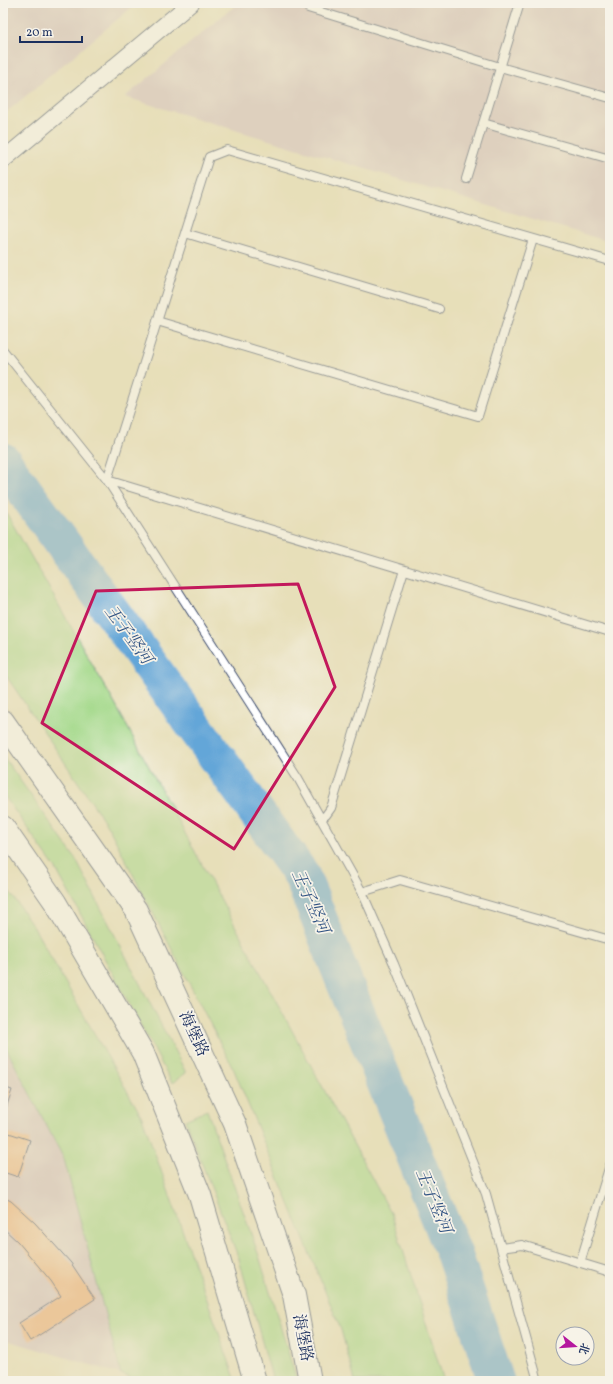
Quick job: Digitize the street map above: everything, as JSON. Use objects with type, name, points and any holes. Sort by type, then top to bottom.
[{"type":"main road","name":"海堡路","points":[[3,721],[136,910],[146,931],[235,1124],[294,1295],[310,1381]]},
{"type":"main road","points":[[3,827],[55,902],[143,1053],[200,1195],[255,1381]]},
{"type":"street","points":[[3,160],[191,3]]},
{"type":"lane","points":[[466,179],[520,3]]},
{"type":"lane","points":[[308,8],[500,67],[610,98]]},
{"type":"lane","points":[[483,123],[610,158]]},
{"type":"lane","points":[[107,480],[209,157],[227,150],[610,261]]},
{"type":"lane","points":[[185,233],[439,309]]},
{"type":"lane","points":[[157,321],[478,416],[533,239]]},
{"type":"lane","points":[[3,350],[107,480],[298,778],[362,892],[394,964],[483,1187],[538,1381]]},
{"type":"lane","points":[[107,480],[610,632]]},
{"type":"lane","points":[[321,819],[326,815],[330,808],[404,570]]},
{"type":"lane","points":[[362,892],[400,880],[610,940]]},
{"type":"lane","points":[[580,1263],[610,1165]]},
{"type":"lane","points":[[501,1248],[522,1245],[610,1272]]},
{"type":"highlighted area","points":[[298,584],[335,687],[234,849],[42,723],[96,591]]},
{"type":"shaded area","points":[[3,3],[137,3],[3,115]]},
{"type":"shaded area","points":[[238,3],[610,3],[610,242],[125,97]]},
{"type":"shaded area","points":[[3,1042],[64,1159],[121,1374],[3,1339]]},
{"type":"green space","points":[[3,507],[116,706],[392,1215],[444,1381],[355,1381],[341,1330],[234,1070],[109,828],[3,671]]},
{"type":"green space","points":[[3,756],[75,858],[186,1073],[172,1083],[56,869],[3,794]]},
{"type":"green space","points":[[3,882],[33,926],[142,1117],[236,1381],[140,1381],[121,1374],[64,1159],[3,1042]]},
{"type":"green space","points":[[207,1110],[259,1256],[297,1381],[273,1381],[239,1259],[185,1120]]},
{"type":"building","points":[[3,1087],[12,1090],[3,1118]]},
{"type":"building","points":[[3,1131],[30,1140],[18,1177],[3,1172]]},
{"type":"building","points":[[3,1197],[11,1201],[35,1223],[71,1263],[95,1299],[30,1341],[19,1323],[61,1296],[51,1281],[18,1242],[3,1228]]},
{"type":"waterway","name":"王子竖河","points":[[3,461],[301,874],[454,1254],[496,1381]]}]
